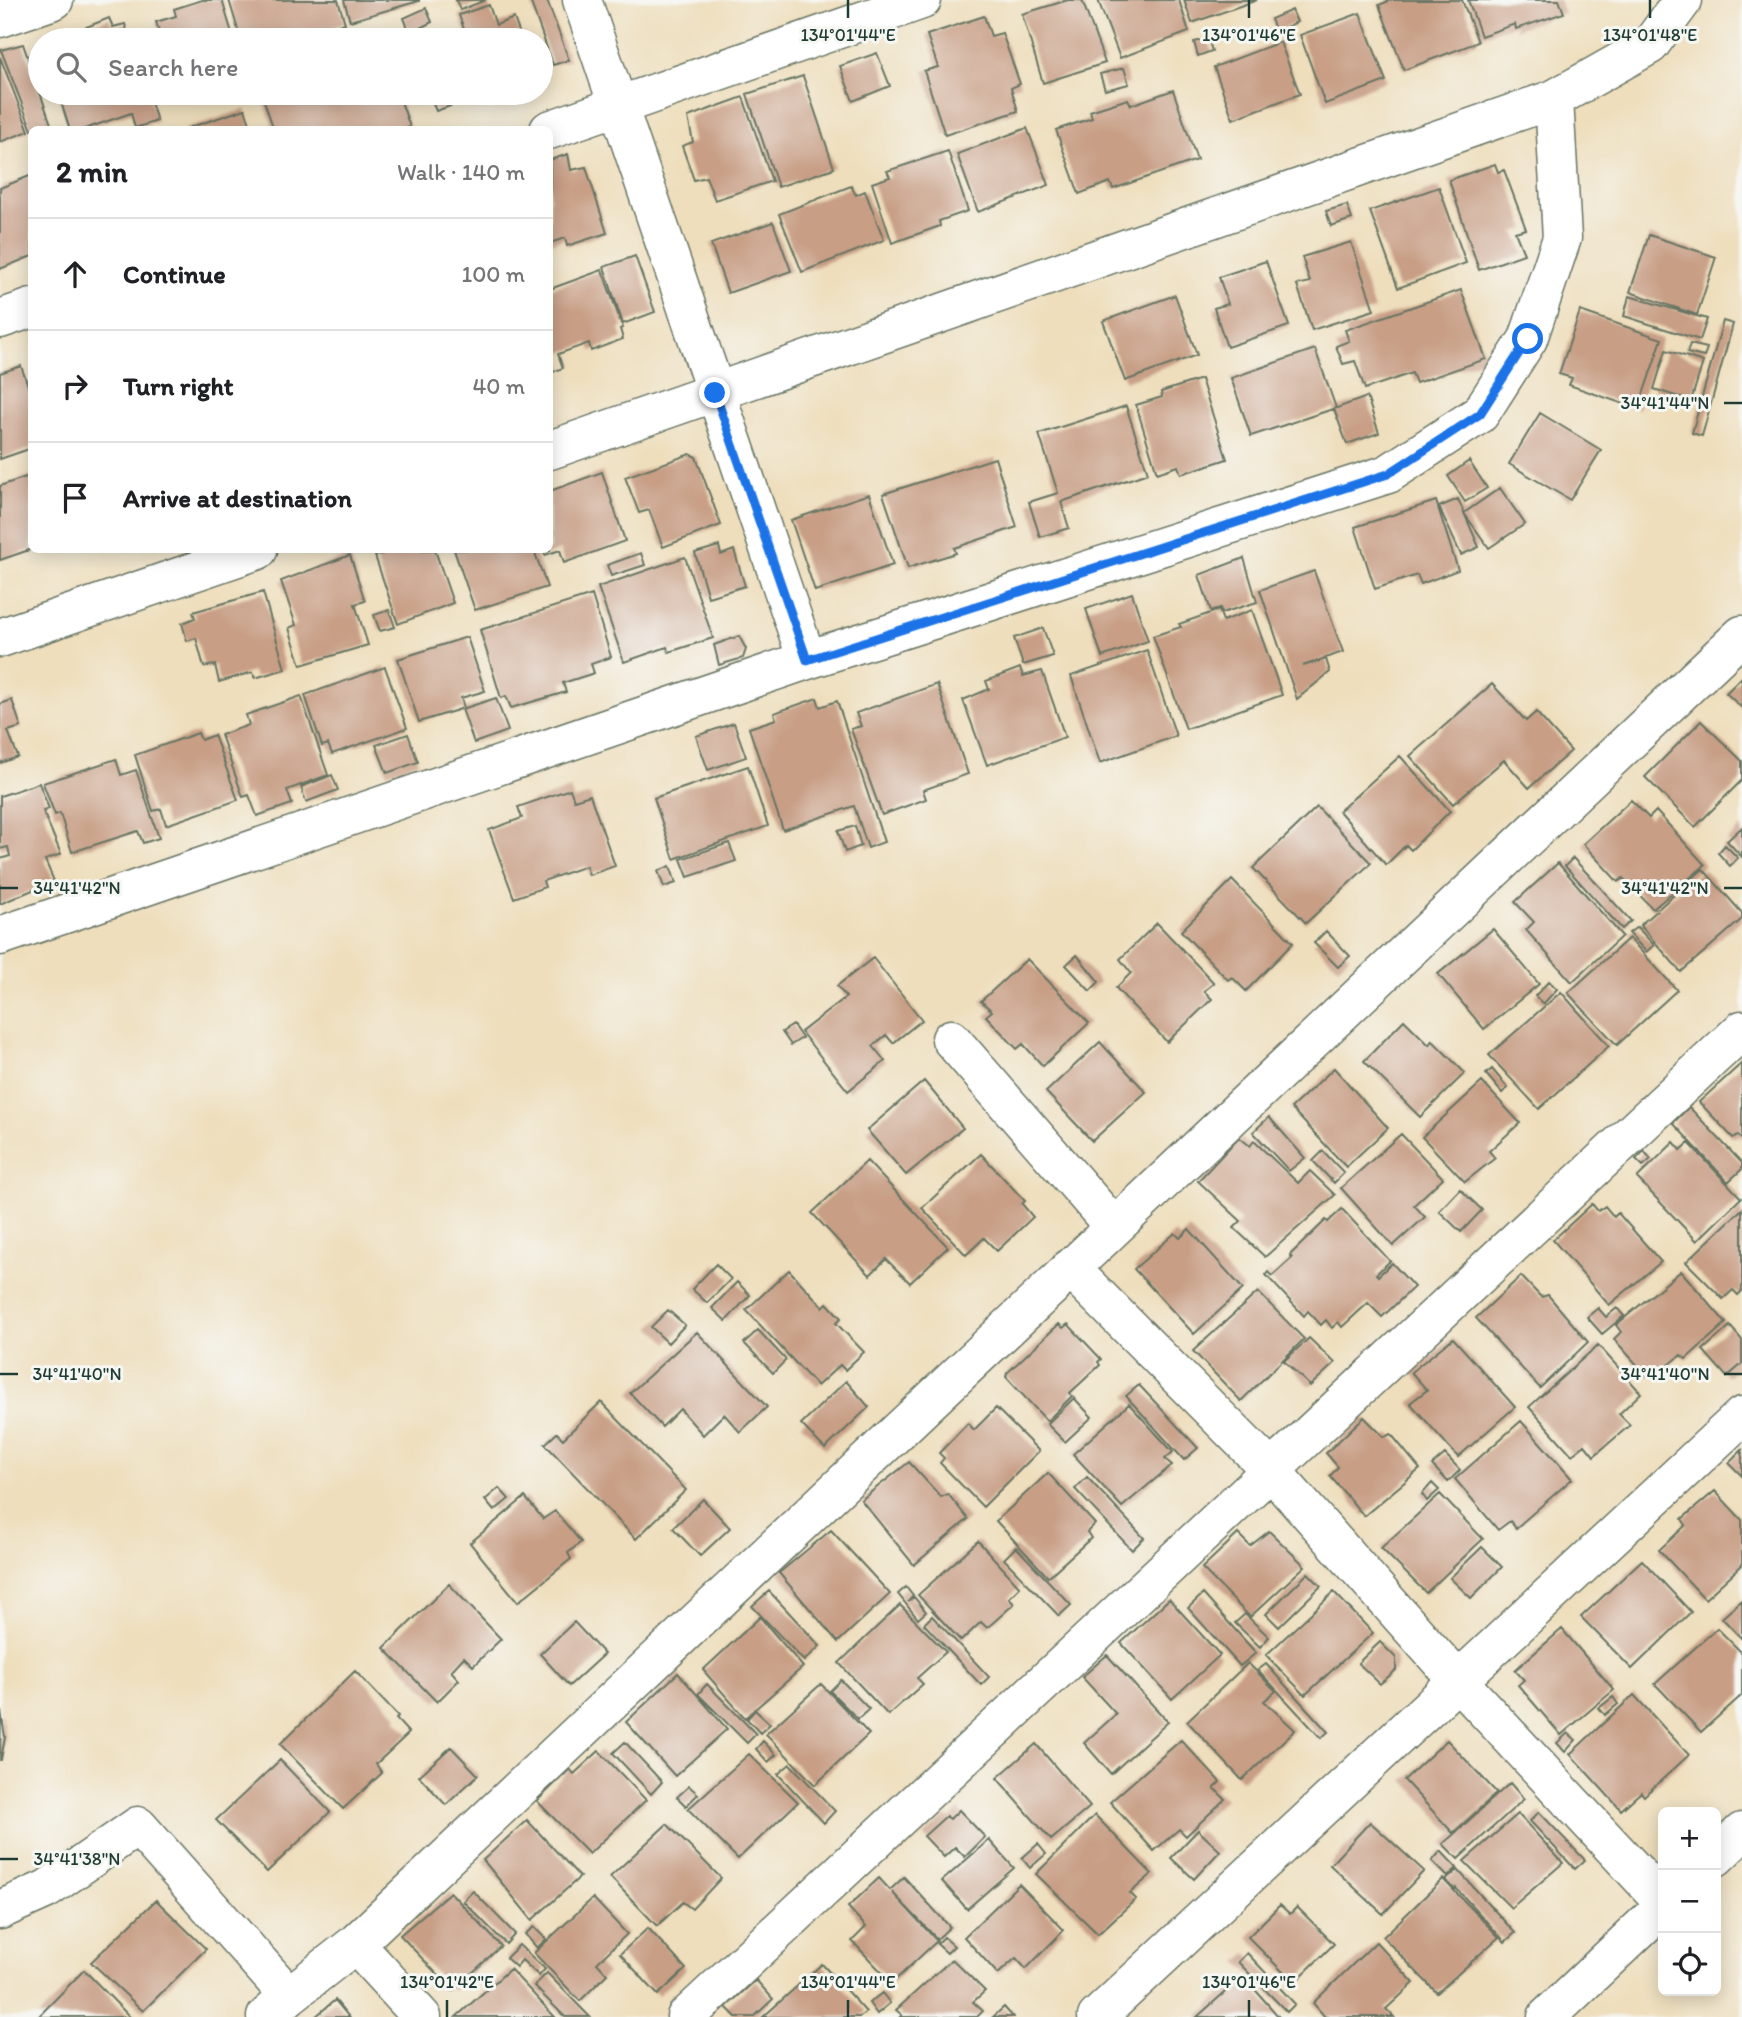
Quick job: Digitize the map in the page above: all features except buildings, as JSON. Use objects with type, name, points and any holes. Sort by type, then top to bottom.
[{"type":"street","points":[[0,18],[54,0]]},
{"type":"street","points":[[582,0],[807,660]]},
{"type":"street","points":[[553,129],[922,0]]},
{"type":"street","points":[[553,449],[1554,99],[1650,45],[1683,0]]},
{"type":"street","points":[[0,936],[807,660],[1388,474],[1480,414],[1528,339],[1562,238],[1554,99]]},
{"type":"street","points":[[0,318],[28,309]]},
{"type":"street","points":[[0,638],[249,553]]},
{"type":"street","points":[[0,1910],[47,1889],[138,1826],[278,2006],[355,1944],[1742,635]]},
{"type":"street","points":[[686,2017],[1742,1030]]},
{"type":"street","points":[[951,1039],[1114,1227]]},
{"type":"street","points":[[1070,1268],[1271,1470],[1459,1682],[1658,1895]]},
{"type":"street","points":[[1097,2017],[1742,1416]]},
{"type":"street","points":[[1721,1852],[1742,1832]]},
{"type":"street","points":[[1547,2017],[1658,1912]]},
{"type":"street","points":[[355,1944],[422,2017]]},
{"type":"route","points":[[715,393],[807,660],[1388,474],[1480,414],[1528,339]]}]
